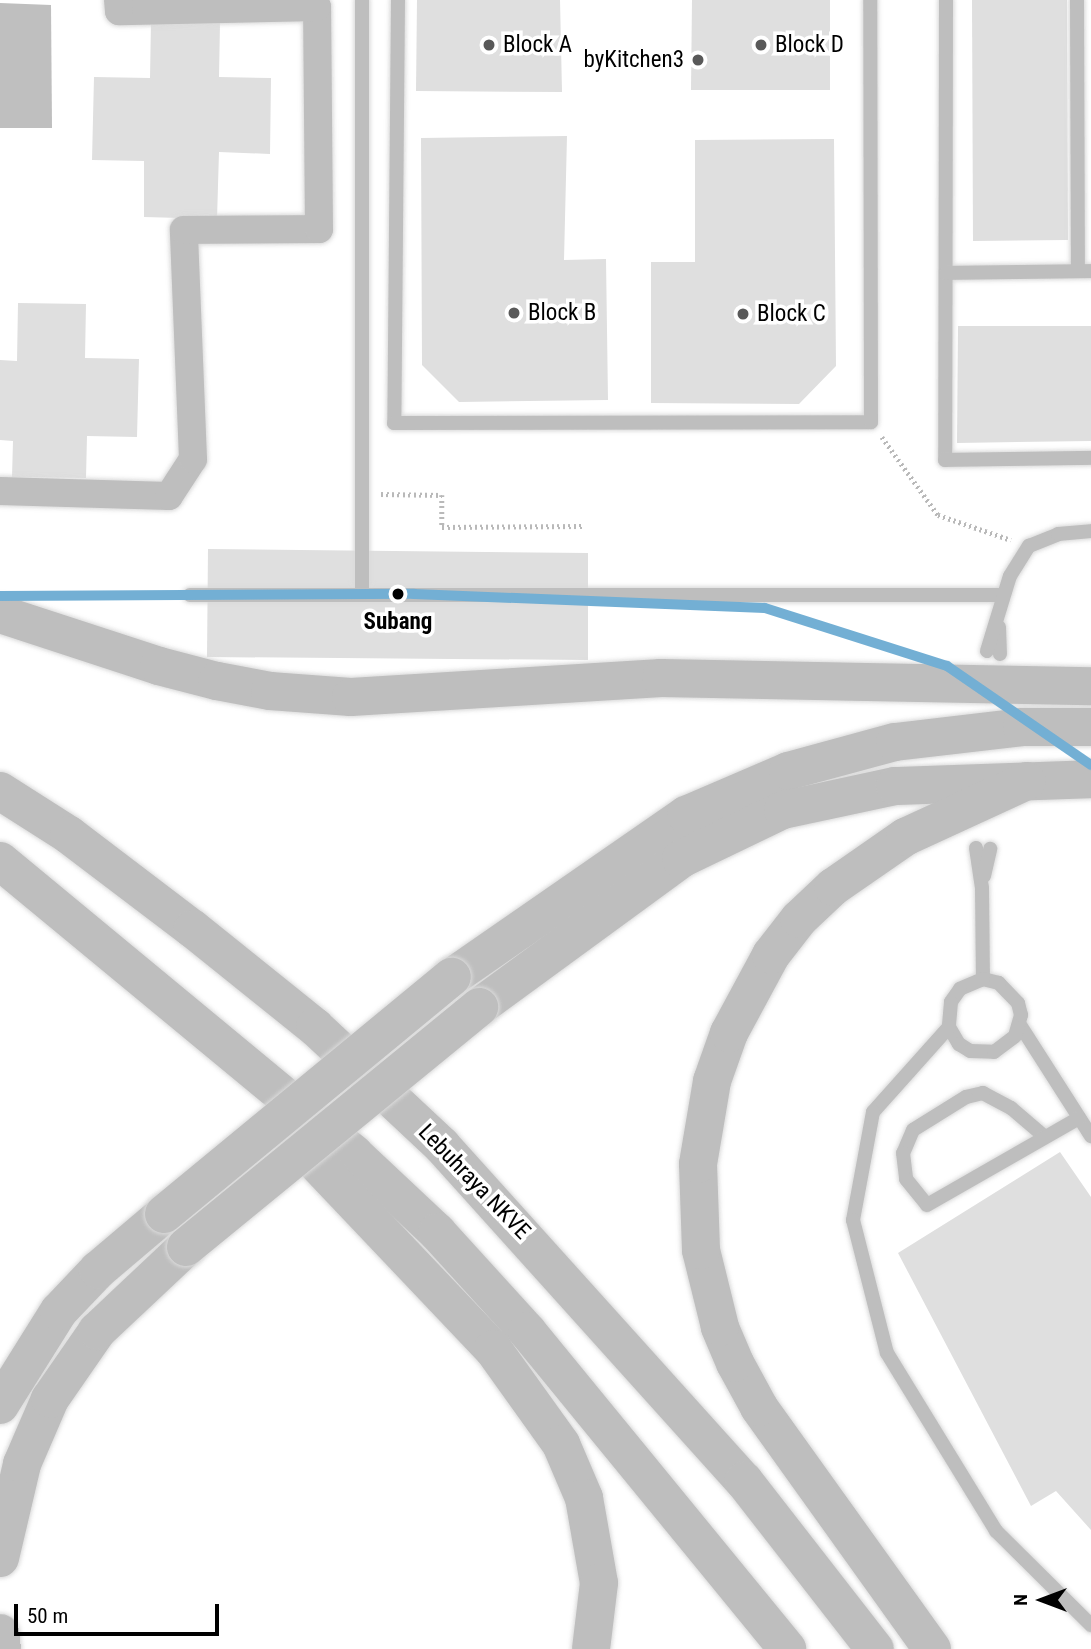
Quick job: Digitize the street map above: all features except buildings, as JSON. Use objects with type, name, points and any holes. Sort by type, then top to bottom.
[{"type":"highway","points":[[0,614],[159,666],[217,681],[270,691],[351,697],[661,678],[1091,686]]},
{"type":"highway","points":[[0,1405],[59,1311],[98,1270],[452,977],[686,815],[788,771],[895,742],[1022,727],[1091,727]]},
{"type":"highway","points":[[0,1558],[22,1464],[50,1399],[97,1331],[186,1247],[479,1007],[681,859],[783,810],[895,786],[1091,779]]},
{"type":"highway","points":[[932,1649],[759,1407],[735,1363],[720,1327],[701,1250],[698,1164],[712,1081],[729,1033],[764,967],[799,919],[833,887],[905,837],[1027,780]]},
{"type":"highway","name":"Lebuhraya NKVE","points":[[0,791],[69,835],[203,937],[315,1027],[442,1146],[744,1481],[875,1649]]},
{"type":"highway","points":[[0,861],[354,1154],[437,1231],[527,1331],[787,1649]]},
{"type":"highway","points":[[148,986],[493,1349],[561,1444],[584,1498],[599,1583],[591,1649]]},
{"type":"highway","points":[[0,1633],[2,1649]]},
{"type":"street","points":[[0,491],[169,496],[193,459],[184,230],[319,229],[317,7],[118,11],[118,0]]},
{"type":"lane","points":[[362,0],[362,595]]},
{"type":"lane","points":[[398,0],[394,423],[871,422],[870,0]]},
{"type":"lane","points":[[946,0],[945,460],[1091,457]]},
{"type":"lane","points":[[946,274],[1085,271],[1084,19],[1077,0]]},
{"type":"lane","points":[[993,653],[1003,595],[1029,546],[1058,534],[1091,531]]},
{"type":"lane","points":[[190,595],[1003,595]]},
{"type":"lane","points":[[983,849],[983,979]]},
{"type":"lane","points":[[1020,1025],[1006,1046],[982,1053],[959,1044],[949,1027],[951,1002],[960,989],[983,979],[1010,990],[1018,1003],[1020,1025],[1091,1136]]},
{"type":"lane","points":[[949,1027],[873,1112],[853,1220],[887,1353],[996,1531],[1091,1625]]},
{"type":"lane","points":[[1045,1137],[1011,1108],[983,1093],[966,1097],[912,1130],[903,1153],[906,1180],[927,1205],[1079,1118]]},
{"type":"path","points":[[871,422],[938,515],[1029,546]]},
{"type":"path","points":[[442,527],[583,526]]},
{"type":"shaded area","points":[[0,3],[51,5],[52,128],[0,128]]},
{"type":"transit line","points":[[0,596],[414,594],[765,608],[947,666],[1091,765]]},
{"type":"place","name":"Block A","points":[[489,45]]},
{"type":"place","name":"Block D","points":[[761,45]]},
{"type":"place","name":"byKitchen3","points":[[698,60]]},
{"type":"place","name":"Block B","points":[[514,313]]},
{"type":"place","name":"Block C","points":[[743,314]]},
{"type":"place","name":"Subang","points":[[398,594]]}]
